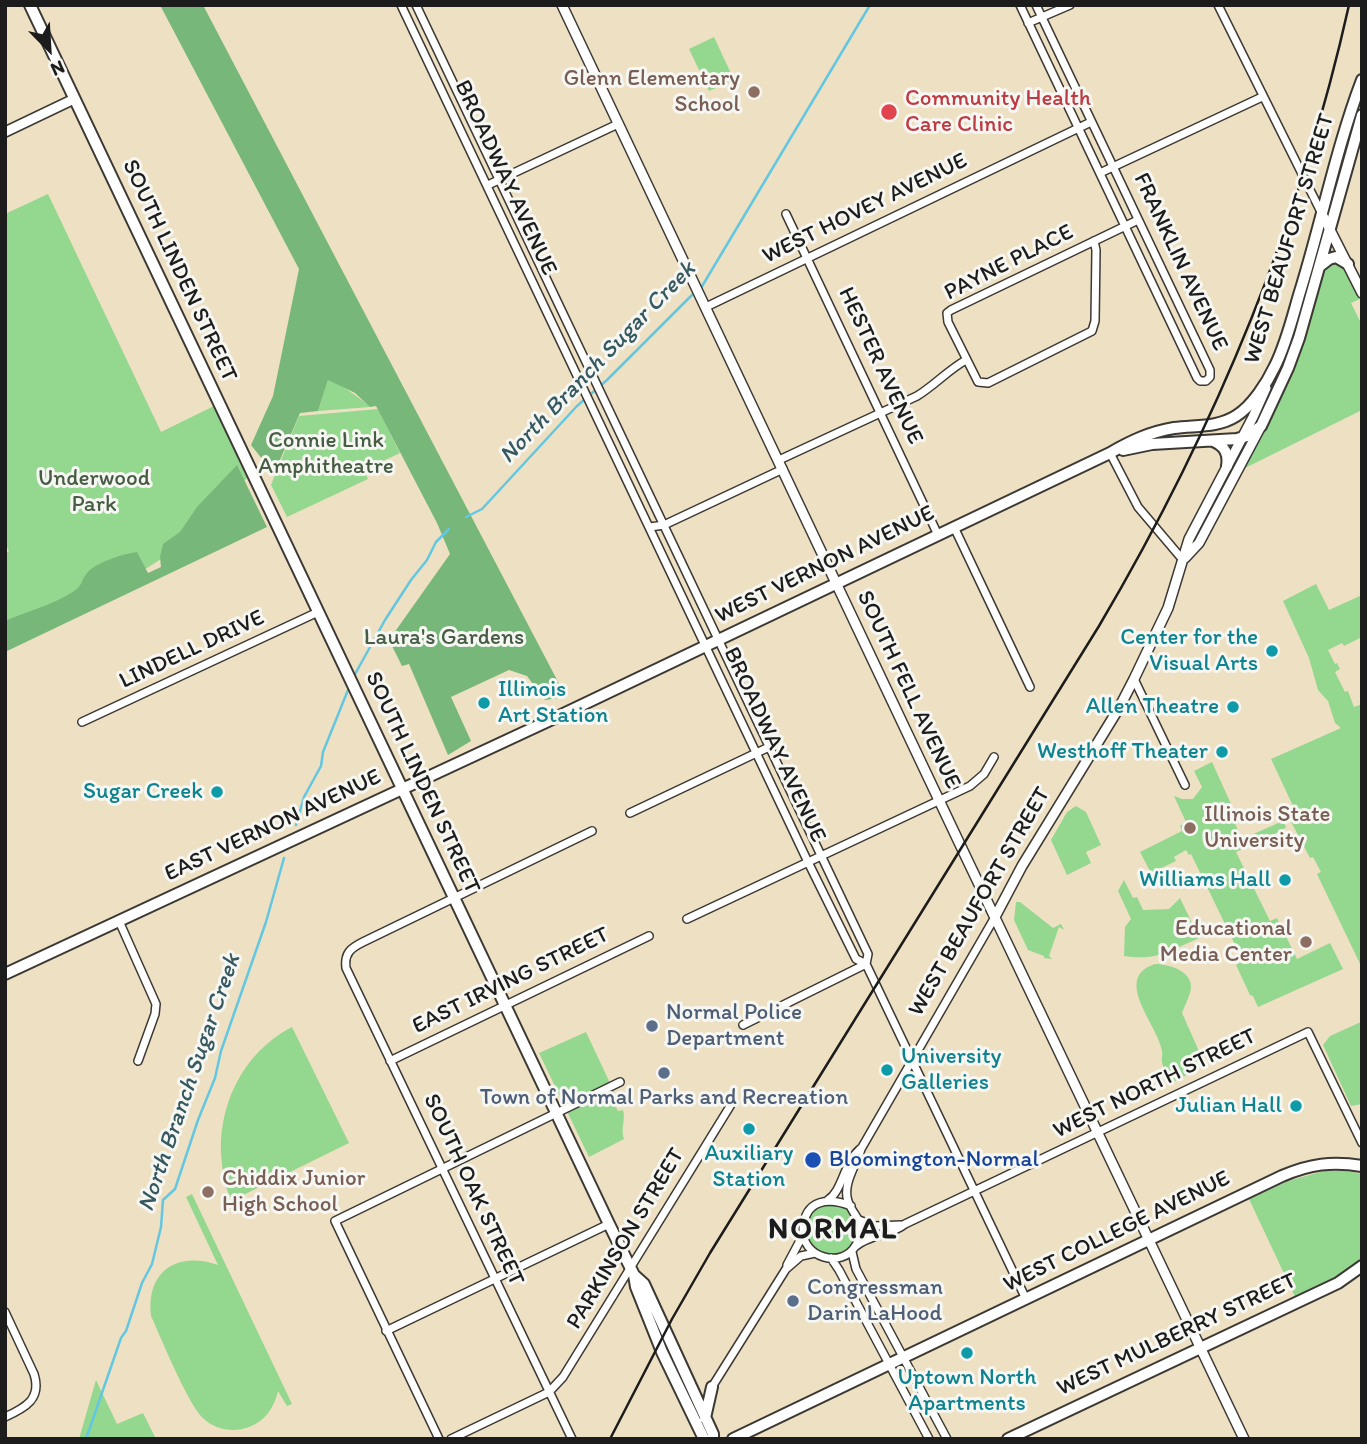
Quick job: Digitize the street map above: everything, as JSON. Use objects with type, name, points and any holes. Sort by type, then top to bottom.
[{"type":"main road","name":"SOUTH LINDEN STREET","points":[[30,5],[632,1271],[662,1352],[704,1439]]},
{"type":"main road","name":"WEST BEAUFORT STREET","points":[[1275,368],[1362,80]]},
{"type":"main road","name":"WEST BEAUFORT STREET","points":[[1261,426],[1299,338],[1362,115]]},
{"type":"main road","points":[[1320,266],[1336,257],[1348,264]]},
{"type":"main road","name":"WEST VERNON AVENUE","points":[[559,716],[1135,439],[1176,428],[1216,425],[1232,419],[1247,408],[1275,368]]},
{"type":"main road","name":"WEST VERNON AVENUE","points":[[1110,453],[1152,444],[1242,438],[1261,426]]},
{"type":"main road","points":[[1213,441],[1226,451],[1227,466]]},
{"type":"main road","name":"EAST VERNON AVENUE","points":[[5,974],[559,716]]},
{"type":"main road","name":"WEST COLLEGE AVENUE","points":[[733,1439],[1306,1167],[1334,1163],[1362,1166]]},
{"type":"main road","name":"WEST MULBERRY STREET","points":[[1008,1439],[1338,1283],[1362,1266]]},
{"type":"main road","name":"SOUTH LINDEN STREET","points":[[632,1271],[643,1284],[713,1439]]},
{"type":"main road","points":[[690,1383],[702,1391],[712,1387]]},
{"type":"main road","points":[[705,1418],[712,1387]]},
{"type":"street","name":"BROADWAY AVENUE","points":[[401,5],[808,862],[856,959],[866,964]]},
{"type":"street","name":"BROADWAY AVENUE","points":[[415,5],[868,954],[866,964],[1026,1299]]},
{"type":"street","name":"SOUTH FELL AVENUE","points":[[562,5],[1244,1439]]},
{"type":"street","name":"FRANKLIN AVENUE","points":[[1020,5],[1197,378],[1206,381],[1210,377],[1210,370],[1036,5]]},
{"type":"street","points":[[1028,23],[1070,5]]},
{"type":"street","points":[[1217,5],[1362,293]]},
{"type":"street","points":[[1100,173],[1262,97]]},
{"type":"street","points":[[5,132],[74,99]]},
{"type":"street","name":"WEST HOVEY AVENUE","points":[[706,307],[1091,122]]},
{"type":"street","points":[[488,186],[618,124]]},
{"type":"street","name":"HESTER AVENUE","points":[[786,214],[938,534]]},
{"type":"street","name":"PAYNE PLACE","points":[[1094,241],[1096,321],[1092,331],[983,384],[975,379],[948,322],[947,313],[1094,241],[1138,220]]},
{"type":"street","points":[[650,527],[664,525],[928,389],[949,370],[966,360]]},
{"type":"street","points":[[573,367],[586,361]]},
{"type":"street","name":"WEST BEAUFORT STREET","points":[[826,1201],[834,1195],[846,1167],[861,1149],[912,1063],[1022,866],[1115,715],[1168,608],[1189,539],[1275,368]]},
{"type":"street","points":[[598,419],[613,416]]},
{"type":"street","name":"WEST BEAUFORT STREET","points":[[1183,560],[1199,543],[1261,426]]},
{"type":"street","points":[[1110,453],[1139,507],[1183,560]]},
{"type":"street","points":[[954,527],[1030,687]]},
{"type":"street","name":"LINDELL DRIVE","points":[[82,722],[318,612]]},
{"type":"street","points":[[1134,679],[1185,785]]},
{"type":"street","points":[[630,813],[769,747]]},
{"type":"street","points":[[687,919],[977,781],[994,757]]},
{"type":"street","points":[[453,897],[592,831]]},
{"type":"street","name":"SOUTH OAK STREET","points":[[453,897],[352,947],[346,956],[346,968],[572,1439]]},
{"type":"street","points":[[120,921],[156,1004],[138,1061]]},
{"type":"street","name":"EAST IRVING STREET","points":[[390,1061],[649,936]]},
{"type":"street","points":[[743,1025],[866,964]]},
{"type":"street","name":"WEST NORTH STREET","points":[[854,1249],[864,1240],[890,1233],[1308,1032],[1362,1143]]},
{"type":"street","points":[[439,1439],[335,1221],[620,1082]]},
{"type":"street","name":"PARKINSON STREET","points":[[549,1392],[572,1364],[632,1271],[732,1103]]},
{"type":"street","name":"WEST BEAUFORT STREET","points":[[851,1206],[847,1198],[848,1184],[861,1149]]},
{"type":"street","points":[[854,1249],[844,1256],[831,1258],[815,1253],[803,1235],[803,1226],[809,1211],[815,1205],[836,1201],[851,1206],[859,1220],[862,1229],[854,1249],[856,1269],[929,1439]]},
{"type":"street","name":"WEST NORTH STREET","points":[[859,1220],[874,1226],[905,1224]]},
{"type":"street","points":[[386,1331],[609,1224]]},
{"type":"street","points":[[712,1387],[786,1269],[790,1256],[803,1235]]},
{"type":"street","points":[[786,1269],[801,1256],[815,1253]]},
{"type":"street","points":[[831,1258],[947,1439]]},
{"type":"street","points":[[5,1312],[37,1385],[29,1404],[5,1417]]},
{"type":"street","points":[[451,1439],[549,1392]]},
{"type":"green space","name":"Laura's Gardens","points":[[160,5],[203,5],[566,697],[545,700],[527,676],[509,670],[451,697],[471,741],[448,755],[409,664],[402,666],[389,640],[450,554],[437,523],[376,406],[370,407],[355,393],[328,380],[318,411],[300,413],[274,474],[251,445],[273,396],[299,269]]},
{"type":"green space","points":[[714,37],[734,80],[709,91],[689,49]]},
{"type":"green space","name":"Underwood Park","points":[[48,194],[161,432],[214,406],[247,478],[195,533],[153,565],[5,638],[5,554],[9,551],[5,543],[5,214]]},
{"type":"green space","points":[[1340,262],[1360,299],[1351,303],[1362,325],[1362,410],[1245,468],[1278,402],[1302,345],[1324,270],[1328,263]]},
{"type":"green space","points":[[331,379],[370,407],[318,411],[328,380]]},
{"type":"green space","name":"Connie Link Amphitheatre","points":[[378,409],[400,453],[364,470],[368,479],[287,517],[271,485],[299,416]]},
{"type":"green space","points":[[237,465],[267,527],[5,652],[5,621],[71,593],[97,565],[137,552],[148,573],[161,567],[163,544],[180,532],[197,507]]},
{"type":"green space","points":[[1316,584],[1329,610],[1362,595],[1362,637],[1328,650],[1340,669],[1335,672],[1345,692],[1348,691],[1354,707],[1362,704],[1362,968],[1317,874],[1321,872],[1313,857],[1310,858],[1286,812],[1294,808],[1271,759],[1341,728],[1335,723],[1328,701],[1318,690],[1309,658],[1283,601]]},
{"type":"green space","points":[[1212,762],[1231,804],[1227,806],[1242,839],[1283,821],[1286,827],[1236,852],[1270,921],[1277,918],[1297,959],[1330,943],[1343,969],[1258,1007],[1236,965],[1243,961],[1191,854],[1186,850],[1174,857],[1176,861],[1151,873],[1140,852],[1182,831],[1180,826],[1186,822],[1174,796],[1193,799],[1202,787],[1194,771]]},
{"type":"green space","points":[[1076,806],[1086,812],[1101,845],[1086,852],[1091,863],[1067,875],[1051,840],[1067,812]]},
{"type":"green space","points":[[1124,880],[1143,910],[1169,909],[1180,898],[1199,938],[1154,956],[1124,956],[1125,927],[1131,919],[1118,891]]},
{"type":"green space","points":[[1016,902],[1020,902],[1053,928],[1061,924],[1064,930],[1059,927],[1049,956],[1052,959],[1028,950],[1014,920]]},
{"type":"green space","points":[[1155,964],[1177,969],[1190,980],[1190,992],[1182,1013],[1203,1060],[1191,1073],[1171,1083],[1163,1065],[1159,1041],[1137,991],[1137,980],[1143,971]]},
{"type":"green space","points":[[1361,1022],[1362,1104],[1351,1106],[1323,1045],[1330,1036]]},
{"type":"green space","points":[[292,1027],[349,1143],[233,1200],[226,1188],[222,1164],[223,1122],[228,1103],[246,1067],[259,1051]]},
{"type":"green space","points":[[586,1032],[617,1098],[614,1103],[618,1111],[623,1110],[624,1117],[624,1139],[589,1157],[539,1053]]},
{"type":"green space","points":[[1324,1171],[1362,1174],[1362,1259],[1346,1274],[1296,1299],[1249,1199],[1288,1181]]},
{"type":"green space","points":[[192,1194],[292,1404],[287,1406],[278,1391],[274,1403],[264,1417],[243,1429],[219,1428],[203,1418],[175,1370],[151,1316],[154,1287],[167,1268],[190,1261],[218,1265],[186,1197]]},
{"type":"green space","points":[[832,1204],[850,1211],[857,1229],[850,1247],[832,1254],[814,1247],[807,1229],[814,1211]]},
{"type":"green space","points":[[96,1380],[117,1424],[143,1413],[156,1439],[79,1439]]},
{"type":"waterway","name":"North Branch Sugar Creek","points":[[701,288],[870,5]]},
{"type":"waterway","name":"North Branch Sugar Creek","points":[[466,517],[482,509],[577,406],[607,380],[695,292]]},
{"type":"waterway","name":"North Branch Sugar Creek","points":[[354,676],[385,620],[427,560],[436,542],[449,529]]},
{"type":"waterway","name":"North Branch Sugar Creek","points":[[296,825],[304,797],[321,766],[323,752],[350,685]]},
{"type":"waterway","name":"North Branch Sugar Creek","points":[[86,1439],[121,1338],[152,1264],[161,1227],[163,1200],[175,1189],[215,1078],[221,1051],[266,922],[284,858]]},
{"type":"railway","points":[[610,1439],[672,1319],[710,1253],[1099,626],[1179,478],[1215,403],[1278,247],[1329,87],[1349,5]]},
{"type":"place","name":"Glenn Elementary School","points":[[754,92]]},
{"type":"place","name":"Community Health Care Clinic","points":[[889,112]]},
{"type":"place","name":"Center for the Visual Arts","points":[[1272,651]]},
{"type":"place","name":"Illinois Art Station","points":[[484,703]]},
{"type":"place","name":"Allen Theatre","points":[[1233,707]]},
{"type":"place","name":"Westhoff Theater","points":[[1222,752]]},
{"type":"place","name":"Sugar Creek","points":[[217,792]]},
{"type":"place","name":"Illinois State University","points":[[1190,828]]},
{"type":"place","name":"Williams Hall","points":[[1285,880]]},
{"type":"place","name":"Educational Media Center","points":[[1306,942]]},
{"type":"place","name":"Normal Police Department","points":[[652,1026]]},
{"type":"place","name":"University Galleries","points":[[887,1070]]},
{"type":"place","name":"Town of Normal Parks and Recreation","points":[[664,1073]]},
{"type":"place","name":"Julian Hall","points":[[1296,1106]]},
{"type":"place","name":"Auxiliary Station","points":[[749,1129]]},
{"type":"place","name":"Bloomington-Normal","points":[[813,1160]]},
{"type":"place","name":"Chiddix Junior High School","points":[[208,1192]]},
{"type":"place","name":"Congressman Darin LaHood","points":[[793,1301]]},
{"type":"place","name":"Uptown North Apartments","points":[[967,1353]]},
{"type":"district","name":"NORMAL","points":[[833,1230]]}]
